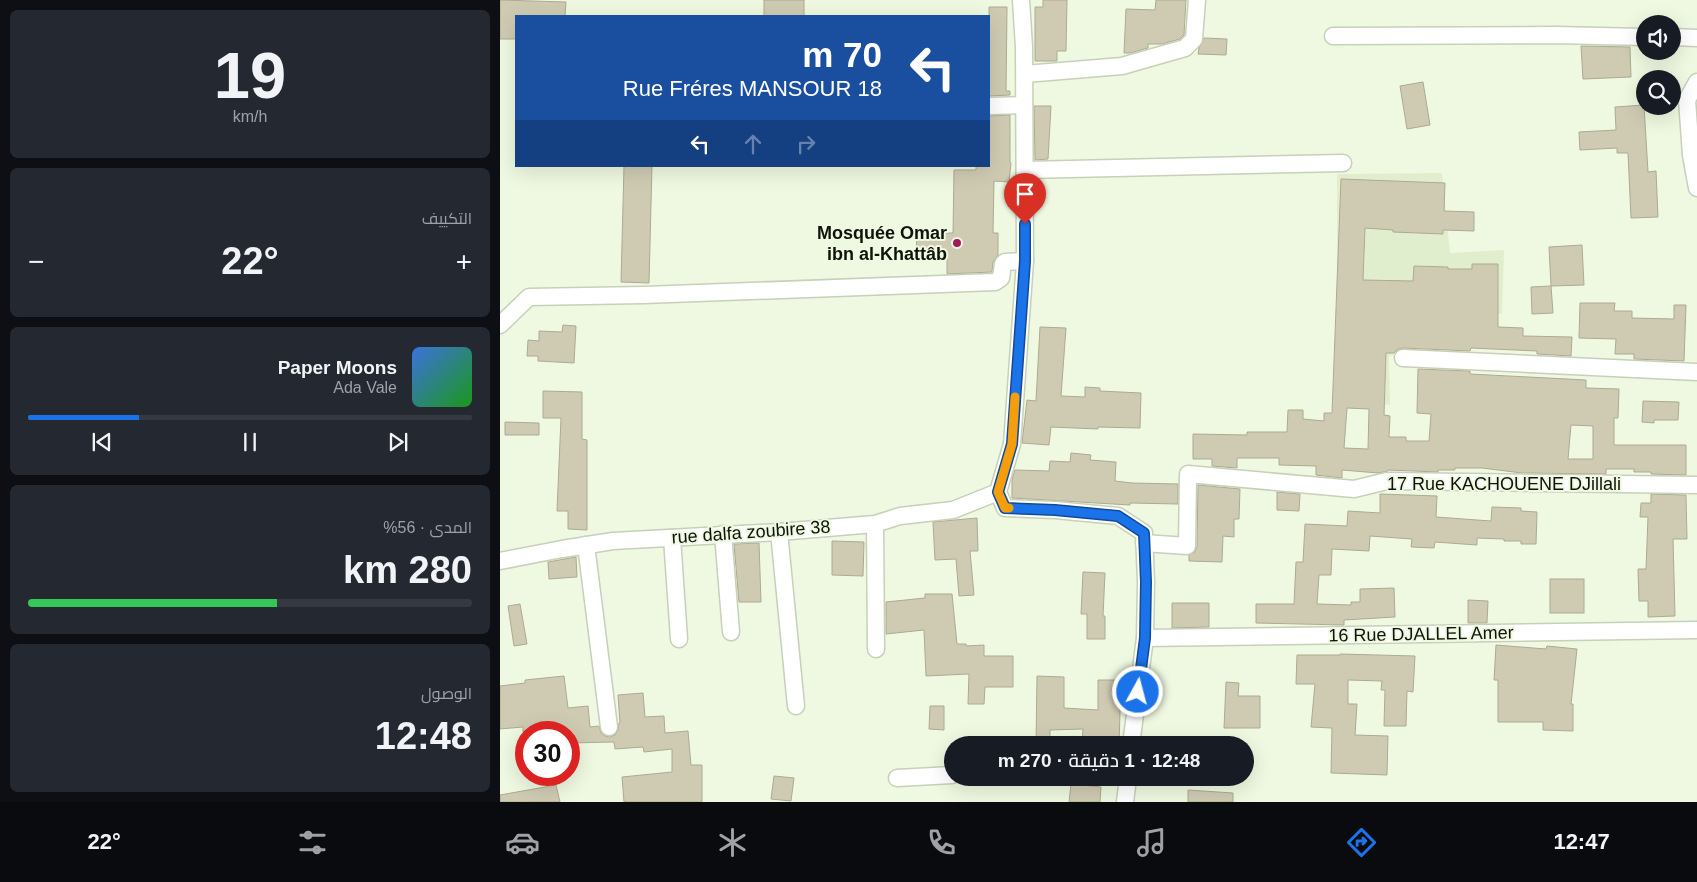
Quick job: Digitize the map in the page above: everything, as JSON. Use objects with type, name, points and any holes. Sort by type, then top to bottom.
[{"type":"street","points":[[1021,0],[1024,74],[1025,261],[1012,444],[998,492],[1005,508],[1055,510],[1118,516],[1144,533],[1146,582],[1145,638],[1132,736]]},
{"type":"street","points":[[1024,74],[1122,66],[1185,48],[1194,39],[1197,0]]},
{"type":"street","points":[[1333,36],[1636,36]]},
{"type":"street","points":[[1681,37],[1697,38]]},
{"type":"street","points":[[1697,82],[1688,100],[1691,155],[1697,188]]},
{"type":"street","points":[[990,106],[1024,105]]},
{"type":"street","points":[[1025,170],[1343,163]]},
{"type":"street","points":[[500,325],[529,297],[644,295],[995,282],[1001,278],[1005,262],[1025,261]]},
{"type":"street","points":[[1403,358],[1697,372]]},
{"type":"street","name":"17 Rue KACHOUENE DJillali","points":[[1144,543],[1188,546],[1188,474],[1354,489],[1387,481],[1697,485]]},
{"type":"street","name":"rue dalfa zoubire 38","points":[[500,561],[613,541],[779,532],[876,524],[900,516],[953,510],[998,492]]},
{"type":"street","points":[[876,524],[876,649]]},
{"type":"street","points":[[779,532],[796,706]]},
{"type":"street","points":[[722,534],[731,632]]},
{"type":"street","points":[[672,538],[680,639]]},
{"type":"street","points":[[586,545],[609,727]]},
{"type":"street","name":"16 Rue DJALLEL Amer","points":[[1145,638],[1697,630]]},
{"type":"street","points":[[897,778],[944,775]]},
{"type":"street","points":[[1126,802],[1127,786]]},
{"type":"shaded area","points":[[1442,173],[1450,253],[1504,250],[1502,314],[1417,310],[1419,352],[1389,356],[1390,405],[1337,399],[1337,174]]},
{"type":"building","points":[[500,0],[566,2],[565,15],[515,15],[515,39],[500,39]]},
{"type":"building","points":[[764,0],[804,0],[804,15],[764,15]]},
{"type":"building","points":[[1043,0],[1067,0],[1066,51],[1057,51],[1057,61],[1035,61],[1035,7],[1043,7]]},
{"type":"building","points":[[1156,0],[1186,0],[1184,35],[1180,39],[1162,44],[1148,44],[1148,48],[1124,53],[1126,9],[1155,10]]},
{"type":"building","points":[[989,7],[1007,7],[1006,91],[1010,91],[1010,95],[990,96]]},
{"type":"building","points":[[1204,38],[1227,39],[1226,55],[1198,54]]},
{"type":"building","points":[[1581,46],[1630,47],[1631,77],[1583,79]]},
{"type":"building","points":[[1423,82],[1430,125],[1407,129],[1400,86]]},
{"type":"building","points":[[1034,106],[1051,106],[1048,159],[1035,160]]},
{"type":"building","points":[[1636,106],[1636,115],[1645,115],[1648,172],[1656,171],[1658,217],[1631,218],[1628,153],[1617,153],[1617,148],[1580,150],[1579,132],[1616,130],[1615,107]]},
{"type":"building","points":[[1010,115],[1011,163],[1009,182],[994,181],[993,233],[998,233],[998,255],[993,262],[992,272],[947,274],[947,254],[916,255],[917,233],[953,233],[954,170],[976,170],[976,167],[990,167],[990,116]]},
{"type":"building","points":[[624,167],[652,167],[649,283],[621,282]]},
{"type":"building","points":[[1341,179],[1445,183],[1444,211],[1474,212],[1474,231],[1443,230],[1443,234],[1393,232],[1393,230],[1365,228],[1363,280],[1413,281],[1414,266],[1472,269],[1472,264],[1498,264],[1498,327],[1523,328],[1523,336],[1572,337],[1571,356],[1537,354],[1537,351],[1471,348],[1470,351],[1403,348],[1398,349],[1394,353],[1386,353],[1384,415],[1390,416],[1389,437],[1406,437],[1406,441],[1429,441],[1431,414],[1417,413],[1418,369],[1470,371],[1470,374],[1586,380],[1586,388],[1619,389],[1618,418],[1614,418],[1614,445],[1686,445],[1686,475],[1651,474],[1651,472],[1634,472],[1634,469],[1606,469],[1606,474],[1522,473],[1482,468],[1455,468],[1455,470],[1438,470],[1438,472],[1388,470],[1378,473],[1342,470],[1342,478],[1316,475],[1316,466],[1279,465],[1279,458],[1237,458],[1237,468],[1212,466],[1212,459],[1193,459],[1193,434],[1247,435],[1247,432],[1287,432],[1288,410],[1303,410],[1303,419],[1324,421],[1324,413],[1332,413]],"holes":[[[1347,408],[1369,409],[1368,449],[1344,448]],[[1571,425],[1593,426],[1593,459],[1568,459]]]},
{"type":"building","points":[[1582,245],[1584,285],[1551,286],[1549,247]]},
{"type":"building","points":[[1551,286],[1553,313],[1532,314],[1531,287]]},
{"type":"building","points":[[1580,303],[1615,303],[1614,311],[1632,311],[1632,318],[1674,319],[1674,305],[1686,305],[1684,361],[1634,359],[1634,354],[1615,354],[1616,339],[1579,338]]},
{"type":"building","points":[[563,325],[576,326],[574,363],[538,361],[538,356],[527,356],[528,340],[539,341],[539,331],[562,332]]},
{"type":"building","points":[[1040,327],[1066,328],[1061,396],[1085,397],[1085,387],[1100,388],[1100,391],[1141,393],[1140,428],[1051,427],[1049,445],[1022,443],[1027,400],[1036,401]]},
{"type":"building","points":[[543,391],[582,392],[582,439],[587,440],[587,530],[568,529],[568,511],[557,511],[561,418],[543,418]]},
{"type":"building","points":[[1643,401],[1679,402],[1678,420],[1654,420],[1654,423],[1642,422]]},
{"type":"building","points":[[505,422],[539,423],[539,435],[505,435]]},
{"type":"building","points":[[1071,453],[1091,455],[1090,460],[1116,462],[1115,481],[1178,484],[1178,504],[1130,503],[1130,505],[1012,498],[1012,479],[1015,470],[1049,471],[1050,461],[1070,462]]},
{"type":"building","points":[[1198,485],[1240,489],[1239,519],[1234,519],[1234,537],[1223,536],[1222,562],[1189,561],[1189,555],[1195,552],[1197,546]]},
{"type":"building","points":[[1277,492],[1300,494],[1299,511],[1277,510]]},
{"type":"building","points":[[1380,494],[1437,496],[1436,517],[1491,521],[1492,507],[1521,508],[1521,511],[1537,512],[1536,544],[1521,544],[1521,541],[1504,541],[1504,539],[1477,538],[1477,545],[1435,542],[1434,548],[1411,547],[1412,539],[1370,536],[1369,551],[1332,549],[1331,575],[1319,575],[1317,604],[1351,605],[1351,602],[1360,602],[1360,589],[1394,588],[1395,617],[1344,620],[1344,625],[1256,623],[1256,604],[1294,604],[1296,562],[1303,562],[1305,524],[1347,526],[1348,511],[1380,513]]},
{"type":"building","points":[[1651,494],[1686,495],[1687,539],[1673,539],[1675,616],[1648,617],[1648,601],[1639,601],[1638,569],[1646,569],[1648,517],[1640,517],[1641,503],[1651,503]]},
{"type":"building","points":[[977,518],[978,551],[970,551],[974,595],[959,596],[956,559],[935,560],[933,522]]},
{"type":"building","points":[[832,541],[864,542],[863,576],[832,575]]},
{"type":"building","points":[[759,543],[761,602],[739,602],[734,544]]},
{"type":"building","points":[[576,557],[577,577],[549,579],[548,562]]},
{"type":"building","points":[[1083,572],[1105,573],[1103,616],[1105,616],[1105,639],[1087,639],[1087,614],[1081,614]]},
{"type":"building","points":[[1550,579],[1584,579],[1584,613],[1550,613]]},
{"type":"building","points":[[925,594],[952,594],[957,644],[966,644],[966,646],[984,645],[984,656],[1013,656],[1013,687],[985,687],[984,704],[968,704],[969,674],[926,676],[924,630],[886,634],[886,602],[925,598]]},
{"type":"building","points":[[1468,600],[1488,601],[1487,623],[1468,623]]},
{"type":"building","points":[[1172,603],[1209,603],[1209,627],[1172,628]]},
{"type":"building","points":[[520,604],[527,644],[514,646],[508,606]]},
{"type":"building","points":[[1496,645],[1546,649],[1547,646],[1577,649],[1571,704],[1573,704],[1573,731],[1543,730],[1543,722],[1498,722],[1498,680],[1494,680]]},
{"type":"building","points":[[1297,655],[1415,656],[1413,692],[1407,691],[1406,726],[1384,726],[1385,690],[1381,690],[1382,681],[1348,680],[1348,704],[1357,704],[1355,735],[1388,736],[1387,775],[1331,773],[1332,728],[1311,727],[1315,684],[1296,684]]},
{"type":"building","points":[[564,676],[568,708],[588,706],[590,727],[599,726],[601,733],[610,737],[615,735],[620,723],[618,695],[643,693],[645,717],[664,716],[665,733],[688,731],[691,765],[702,765],[702,802],[624,802],[622,777],[672,772],[672,749],[644,752],[643,747],[615,749],[614,742],[580,743],[580,721],[515,721],[515,728],[500,729],[500,686],[525,683],[525,680]]},
{"type":"building","points":[[1037,676],[1064,677],[1064,708],[1098,710],[1098,680],[1121,680],[1119,736],[1083,736],[1083,729],[1050,730],[1050,736],[1036,736]]},
{"type":"building","points":[[1226,682],[1239,683],[1238,696],[1260,696],[1260,728],[1224,728]]},
{"type":"building","points":[[930,706],[944,706],[944,730],[929,729]]},
{"type":"building","points":[[774,776],[794,778],[791,801],[771,799]]},
{"type":"building","points":[[556,786],[560,802],[500,802],[500,795]]},
{"type":"building","points":[[1071,786],[1101,787],[1100,802],[1069,802]]},
{"type":"building","points":[[1188,790],[1233,793],[1233,802],[1188,802]]},
{"type":"slow traffic","points":[[1009,508],[1005,508],[998,492],[1012,444],[1015,397]]},
{"type":"place","name":"Mosquée Omar ibn al-Khattâb","points":[[957,243]]},
{"type":"route","points":[[1025,224],[1025,261],[1012,444],[998,492],[1005,508],[1055,510],[1118,516],[1144,533],[1146,582],[1145,638],[1138,692]]}]
